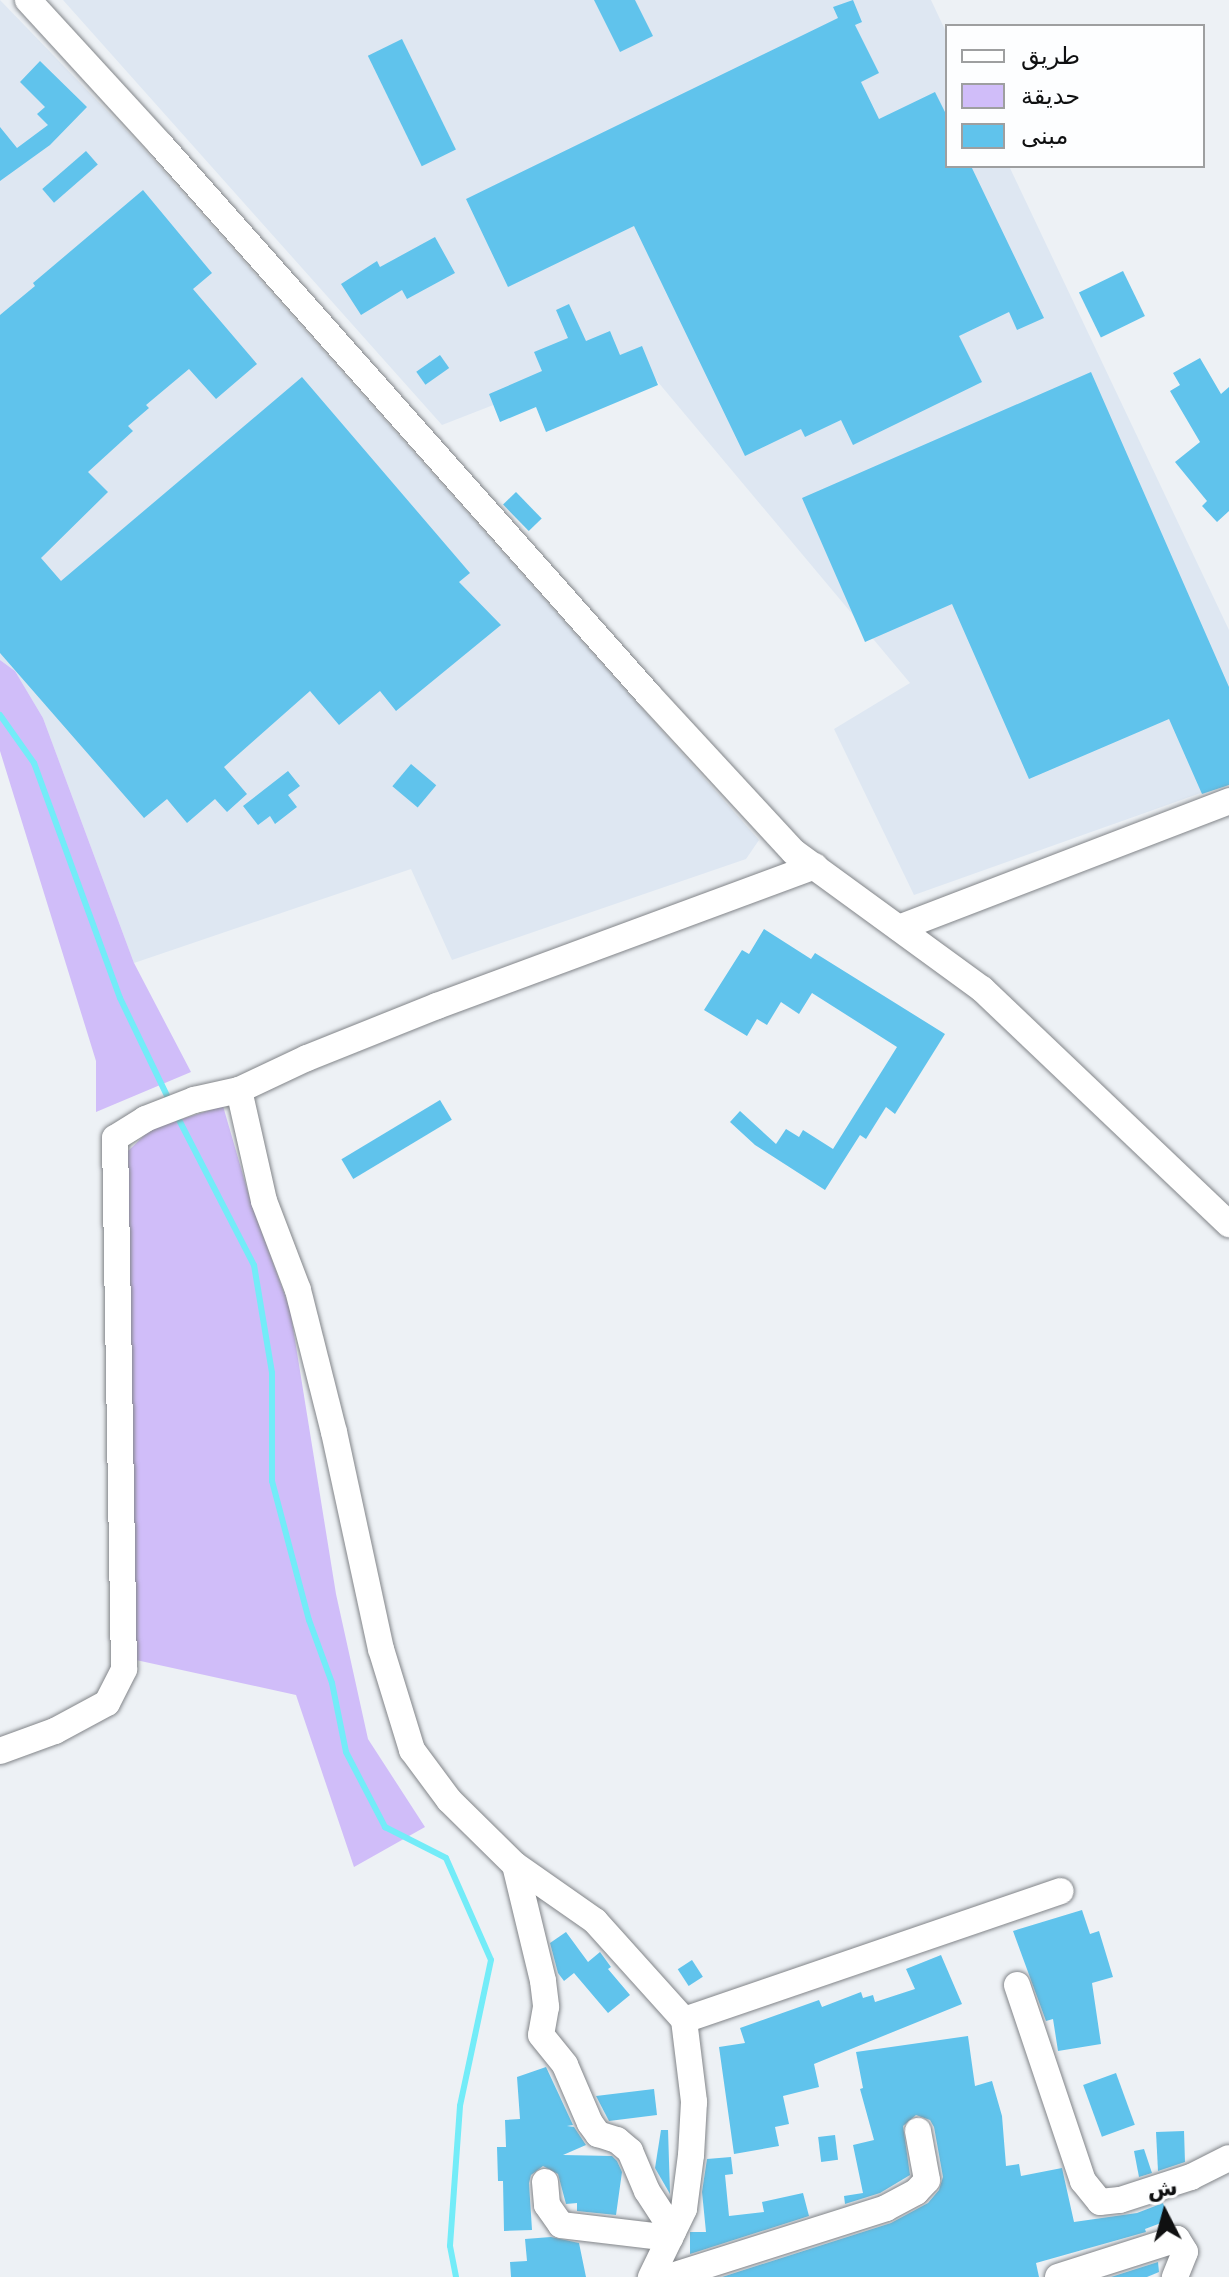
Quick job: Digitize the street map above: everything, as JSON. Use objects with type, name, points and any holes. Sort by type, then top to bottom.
[{"type":"street","points":[[28,0],[172,157],[648,694],[794,852],[982,989],[1229,1224]]},
{"type":"street","points":[[899,928],[1229,801]]},
{"type":"street","points":[[0,1751],[55,1731],[107,1703],[124,1669],[115,1138],[145,1119],[194,1100],[239,1090],[307,1058],[437,1006],[815,866]]},
{"type":"street","points":[[239,1090],[264,1201],[298,1290],[334,1432],[381,1649],[412,1750],[449,1800],[515,1865],[595,1921],[684,2020],[694,2102],[684,2209],[651,2277]]},
{"type":"street","points":[[515,1865],[543,1981],[546,2007],[541,2035],[565,2065],[590,2123],[598,2134],[617,2140],[630,2151],[647,2191],[672,2235]]},
{"type":"street","points":[[684,2020],[1060,1891]]},
{"type":"street","points":[[1017,1985],[1083,2181],[1100,2202],[1120,2200],[1191,2177],[1229,2158]]},
{"type":"street","points":[[669,2277],[886,2208],[916,2192],[927,2180],[918,2131]]},
{"type":"street","points":[[545,2182],[547,2205],[561,2225],[672,2235]]},
{"type":"street","points":[[1058,2277],[1177,2239],[1185,2252],[1180,2274]]},
{"type":"shaded area","points":[[0,0],[141,146],[759,840],[746,859],[452,960],[411,869],[134,963],[43,718],[15,671],[0,660]]},
{"type":"shaded area","points":[[63,0],[931,0],[945,30],[945,168],[1010,168],[1229,630],[1229,783],[914,895],[834,729],[910,683],[632,351],[442,425]]},
{"type":"green space","points":[[0,660],[15,671],[43,718],[134,963],[191,1072],[96,1112],[96,1061],[0,751]]},
{"type":"green space","points":[[223,1106],[252,1206],[290,1309],[336,1594],[368,1739],[425,1827],[354,1867],[296,1695],[136,1660],[128,1151],[151,1129]]},
{"type":"building","points":[[594,0],[635,0],[653,36],[620,52]]},
{"type":"building","points":[[853,0],[862,22],[855,25],[879,73],[861,82],[879,119],[935,92],[945,112],[945,168],[972,168],[1044,318],[1017,330],[1009,312],[959,336],[982,382],[853,445],[841,420],[805,437],[801,429],[745,456],[634,226],[508,287],[466,199],[838,18],[833,7]]},
{"type":"building","points":[[402,39],[456,150],[422,166],[368,56]]},
{"type":"building","points":[[40,61],[87,107],[50,145],[0,181],[0,127],[17,148],[48,125],[37,114],[45,107],[20,82]]},
{"type":"building","points":[[86,151],[98,165],[54,203],[42,189]]},
{"type":"building","points":[[143,190],[212,273],[193,289],[257,364],[216,399],[189,369],[146,405],[149,408],[128,426],[133,431],[88,472],[108,492],[41,558],[61,581],[302,377],[470,573],[459,582],[501,625],[396,711],[380,691],[339,725],[310,691],[224,767],[247,794],[227,812],[215,799],[187,823],[167,799],[144,818],[0,653],[0,315]]},
{"type":"building","points":[[435,237],[455,273],[407,299],[402,290],[361,315],[341,284],[377,261],[380,267]]},
{"type":"building","points":[[1123,271],[1145,316],[1101,337],[1079,292]]},
{"type":"building","points":[[569,304],[586,341],[610,331],[620,355],[642,346],[658,385],[546,432],[536,407],[500,422],[489,394],[542,371],[534,352],[568,338],[556,310]]},
{"type":"building","points":[[440,355],[449,368],[425,385],[416,372]]},
{"type":"building","points":[[1200,358],[1221,394],[1229,387],[1229,511],[1217,522],[1202,506],[1207,501],[1175,462],[1200,442],[1170,391],[1180,385],[1173,373]]},
{"type":"building","points":[[1091,372],[1229,687],[1229,785],[1202,794],[1169,719],[1029,779],[952,604],[865,642],[802,498]]},
{"type":"building","points":[[516,492],[542,519],[529,531],[503,505]]},
{"type":"building","points":[[411,764],[436,785],[418,807],[392,786]]},
{"type":"building","points":[[288,771],[300,786],[288,795],[297,807],[275,824],[270,816],[258,825],[243,806]]},
{"type":"building","points":[[764,929],[811,959],[815,953],[945,1034],[895,1114],[886,1107],[866,1139],[860,1135],[825,1190],[755,1145],[730,1122],[740,1111],[776,1144],[786,1129],[799,1137],[803,1130],[833,1149],[897,1047],[812,993],[799,1014],[781,1002],[767,1025],[757,1019],[747,1036],[704,1010],[742,950],[749,954]]},
{"type":"building","points":[[440,1100],[452,1120],[353,1179],[341,1159]]},
{"type":"building","points":[[1082,1910],[1090,1934],[1099,1931],[1113,1977],[1092,1983],[1101,2044],[1058,2051],[1053,2019],[1046,2021],[1013,1931]]},
{"type":"building","points":[[566,1932],[588,1962],[600,1952],[611,1967],[608,1969],[630,1995],[608,2013],[574,1973],[564,1981],[558,1973],[550,1943]]},
{"type":"building","points":[[941,1955],[962,2004],[814,2064],[819,2087],[783,2096],[789,2124],[775,2127],[779,2146],[734,2154],[719,2047],[745,2043],[740,2028],[819,2000],[822,2007],[861,1992],[863,1998],[873,1995],[875,2002],[915,1989],[906,1969]]},
{"type":"building","points":[[692,1960],[703,1977],[689,1986],[678,1969]]},
{"type":"building","points":[[968,2036],[975,2086],[992,2081],[1002,2116],[1006,2166],[1019,2164],[1021,2176],[1062,2168],[1074,2222],[1137,2213],[1163,2203],[1169,2220],[1145,2229],[1146,2232],[1036,2263],[1039,2277],[722,2277],[891,2223],[928,2203],[939,2190],[943,2177],[934,2127],[930,2120],[916,2115],[903,2126],[910,2175],[880,2193],[845,2204],[844,2196],[863,2193],[853,2145],[874,2140],[860,2089],[863,2088],[856,2052]]},
{"type":"building","points":[[546,2067],[573,2125],[567,2126],[574,2127],[586,2145],[563,2155],[612,2156],[617,2161],[622,2172],[616,2215],[577,2211],[577,2203],[566,2204],[558,2174],[543,2166],[531,2175],[529,2183],[532,2230],[504,2231],[503,2181],[498,2181],[497,2147],[506,2147],[505,2120],[520,2119],[517,2077]]},
{"type":"building","points":[[1116,2073],[1135,2125],[1102,2137],[1083,2085]]},
{"type":"building","points":[[654,2089],[657,2115],[609,2121],[596,2096]]},
{"type":"building","points":[[661,2130],[668,2130],[670,2194],[655,2168]]},
{"type":"building","points":[[1184,2131],[1185,2162],[1158,2171],[1156,2132]]},
{"type":"building","points":[[835,2135],[838,2160],[821,2162],[818,2137]]},
{"type":"building","points":[[1144,2149],[1152,2173],[1139,2177],[1134,2151]]},
{"type":"building","points":[[731,2157],[733,2174],[725,2175],[729,2216],[764,2212],[762,2202],[803,2193],[809,2216],[690,2254],[690,2232],[706,2232],[702,2192],[707,2159]]},
{"type":"building","points":[[551,2237],[579,2243],[586,2277],[511,2277],[510,2262],[527,2261],[525,2239]]},
{"type":"building","points":[[1158,2262],[1159,2272],[1147,2277],[1111,2277]]},
{"type":"waterway","points":[[0,715],[34,763],[120,998],[170,1102]]},
{"type":"waterway","points":[[177,1116],[254,1265],[272,1373],[272,1481],[309,1620],[332,1683],[346,1752],[385,1827],[446,1858],[491,1960],[460,2106],[450,2246],[456,2277]]}]
